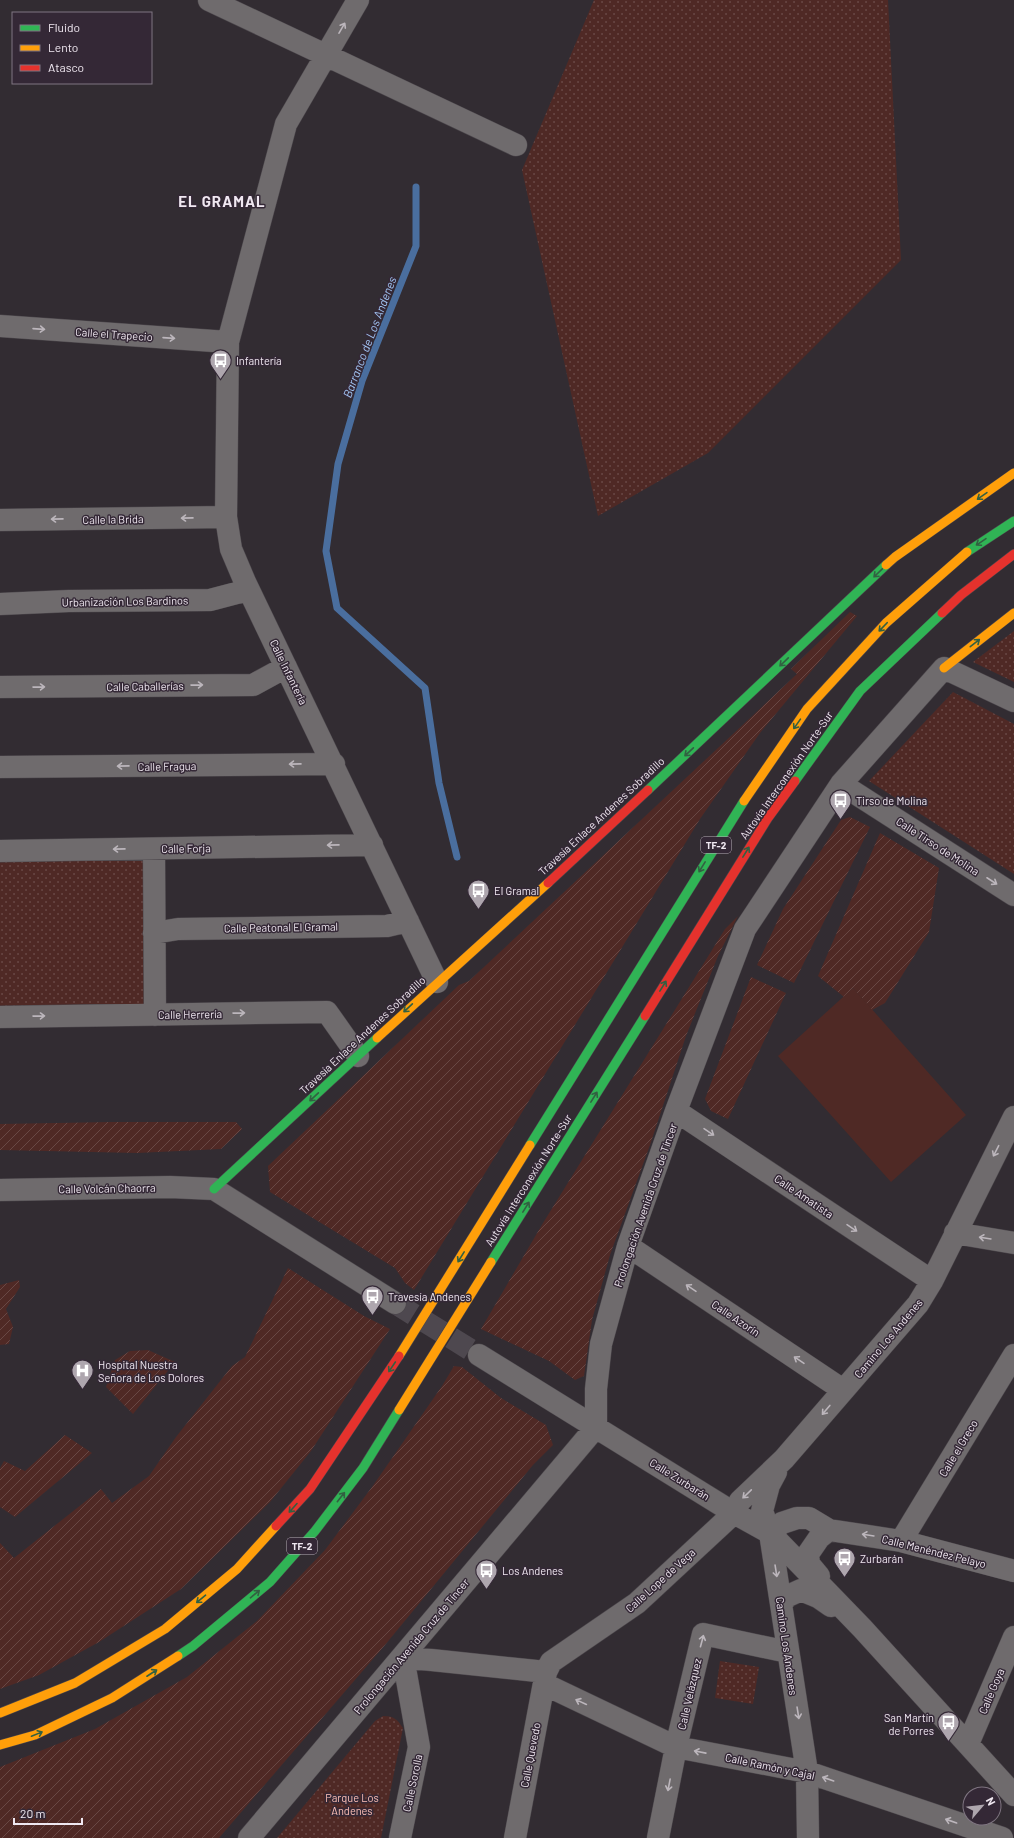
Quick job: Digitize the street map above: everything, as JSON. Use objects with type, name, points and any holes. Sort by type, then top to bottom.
[{"type":"main road","name":"Travesía Enlace Andenes Sobradillo","points":[[214,1189],[437,982],[594,841],[894,557],[1014,473]]},
{"type":"main road","name":"Autovía Interconexión Norte-Sur","points":[[0,1713],[75,1683],[165,1629],[237,1569],[310,1489],[397,1360],[736,812],[807,709],[886,623],[964,554],[1014,521]]},
{"type":"main road","name":"Autovía Interconexión Norte-Sur","points":[[0,1745],[35,1735],[112,1698],[193,1646],[270,1582],[315,1532],[364,1468],[768,818],[860,691],[961,595],[1014,554]]},
{"type":"main road","points":[[944,668],[1014,612]]},
{"type":"street","points":[[209,0],[516,145]]},
{"type":"street","name":"Calle Infantería","points":[[358,0],[286,124],[228,342],[226,517],[231,549],[248,590],[334,764],[437,982]]},
{"type":"street","name":"Calle el Trapecio","points":[[0,326],[228,342]]},
{"type":"street","name":"Calle la Brida","points":[[0,520],[226,517]]},
{"type":"street","name":"Urbanización Los Bardinos","points":[[0,604],[69,601],[210,600],[248,590]]},
{"type":"street","name":"Calle Caballerías","points":[[0,687],[253,685],[286,667]]},
{"type":"street","points":[[944,668],[1014,701]]},
{"type":"street","name":"Prolongación Avenida Cruz de Tíncer","points":[[249,1838],[596,1427],[596,1390],[601,1344],[628,1246],[676,1111],[746,929],[841,784],[944,668]]},
{"type":"street","name":"Calle Fragua","points":[[0,767],[334,764]]},
{"type":"street","name":"Calle Tirso de Molina","points":[[841,784],[1014,896]]},
{"type":"street","name":"Calle Forja","points":[[0,851],[372,845]]},
{"type":"street","points":[[154,849],[155,1014]]},
{"type":"street","name":"Calle Peatonal El Gramal","points":[[154,934],[178,929],[387,926],[408,921]]},
{"type":"street","name":"Calle Herrería","points":[[0,1017],[327,1012],[358,1056]]},
{"type":"street","name":"Calle Amatista","points":[[676,1111],[932,1281]]},
{"type":"street","name":"Camino Los Andenes","points":[[734,1512],[740,1501],[784,1459],[918,1304],[932,1281],[1014,1117]]},
{"type":"street","name":"Calle Volcán Chaorra","points":[[0,1190],[170,1188],[214,1189]]},
{"type":"street","points":[[214,1189],[395,1303]]},
{"type":"street","points":[[955,1234],[1014,1243]]},
{"type":"street","name":"Calle Azorín","points":[[628,1246],[843,1390]]},
{"type":"street","name":"Calle Zurbarán","points":[[479,1355],[734,1512],[770,1532],[862,1628],[1014,1795]]},
{"type":"street","name":"Calle el Greco","points":[[901,1541],[1014,1355]]},
{"type":"street","name":"Camino Los Andenes","points":[[784,1459],[769,1484],[762,1511],[770,1532],[807,1772],[808,1838]]},
{"type":"street","name":"Calle Lope de Vega","points":[[545,1678],[552,1662],[637,1603],[734,1512]]},
{"type":"street","name":"Calle Menéndez Pelayo","points":[[770,1532],[782,1523],[797,1518],[809,1518],[829,1530],[901,1541],[1014,1571]]},
{"type":"street","points":[[829,1530],[819,1538],[808,1554],[809,1564],[862,1628]]},
{"type":"street","name":"Calle Zurbarán","points":[[781,1602],[788,1596],[801,1590],[818,1597],[862,1628]]},
{"type":"street","name":"Calle Velázquez","points":[[658,1838],[676,1747],[703,1634],[788,1652]]},
{"type":"street","name":"Calle Goya","points":[[968,1744],[1014,1637]]},
{"type":"street","name":"Calle Ramón y Cajal","points":[[403,1657],[545,1678],[676,1747],[807,1772],[1002,1838]]},
{"type":"street","name":"Calle Sorolla","points":[[400,1838],[419,1747],[403,1657]]},
{"type":"street","name":"Calle Quevedo","points":[[515,1838],[545,1678]]},
{"type":"green space","points":[[594,0],[888,0],[901,260],[708,453],[598,516],[522,170]]},
{"type":"green space","points":[[850,612],[857,616],[760,733],[700,819],[414,1290],[405,1283],[395,1268],[270,1192],[268,1166],[459,985],[469,981],[797,674],[791,669]]},
{"type":"green space","points":[[1014,631],[1014,682],[973,662]]},
{"type":"green space","points":[[953,692],[1014,724],[1014,874],[869,781]]},
{"type":"green space","points":[[850,817],[870,827],[794,983],[757,965],[783,909],[841,820]]},
{"type":"green space","points":[[880,833],[939,868],[929,932],[885,1003],[872,1010],[853,988],[844,997],[818,976]]},
{"type":"green space","points":[[154,849],[155,1015],[0,1017],[0,851]]},
{"type":"green space","points":[[738,916],[718,956],[686,1036],[650,1145],[610,1255],[592,1320],[584,1376],[575,1380],[549,1361],[481,1329],[543,1223],[725,929]]},
{"type":"green space","points":[[751,977],[786,993],[728,1119],[711,1111],[705,1099]]},
{"type":"green space","points":[[853,988],[966,1115],[891,1182],[778,1056]]},
{"type":"green space","points":[[236,1122],[242,1129],[221,1149],[137,1153],[0,1150],[0,1124]]},
{"type":"green space","points":[[288,1268],[364,1316],[390,1329],[311,1451],[270,1502],[181,1589],[99,1642],[39,1675],[0,1689],[0,1543],[14,1558],[101,1489],[112,1503],[149,1476],[176,1437],[232,1366],[245,1357]]},
{"type":"green space","points":[[19,1280],[20,1287],[6,1309],[13,1327],[9,1344],[0,1345],[0,1285]]},
{"type":"green space","points":[[148,1350],[175,1362],[133,1414],[106,1387],[115,1360],[130,1351]]},
{"type":"green space","points":[[454,1366],[462,1367],[501,1398],[546,1425],[553,1445],[533,1465],[385,1645],[219,1838],[0,1838],[0,1767],[95,1729],[187,1677],[257,1621],[325,1550],[372,1487],[442,1386]]},
{"type":"green space","points":[[65,1435],[92,1453],[15,1517],[0,1507],[0,1468],[4,1461],[25,1471]]},
{"type":"green space","points":[[720,1661],[759,1667],[753,1704],[715,1698]]},
{"type":"green space","name":"Parque Los Andenes","points":[[383,1716],[395,1719],[403,1728],[381,1838],[277,1838],[375,1721]]},
{"type":"waterway","name":"Barranco de Los Andenes","points":[[416,187],[416,246],[362,381],[338,464],[326,551],[337,608],[425,688],[439,783],[457,857]]},
{"type":"tunnel","points":[[395,1303],[479,1355]]},
{"type":"traffic: fast","points":[[967,552],[1014,521]]},
{"type":"traffic: fast","points":[[648,790],[886,565]]},
{"type":"traffic: fast","points":[[795,781],[860,691],[942,613]]},
{"type":"traffic: fast","points":[[530,1145],[744,801]]},
{"type":"traffic: fast","points":[[491,1262],[645,1016]]},
{"type":"traffic: fast","points":[[214,1189],[377,1038]]},
{"type":"traffic: fast","points":[[178,1656],[193,1646],[270,1582],[315,1531],[363,1468],[399,1410]]},
{"type":"traffic: slow","points":[[886,565],[895,557],[1014,473]]},
{"type":"traffic: slow","points":[[744,801],[807,709],[886,623],[967,552]]},
{"type":"traffic: slow","points":[[944,668],[1014,613]]},
{"type":"traffic: slow","points":[[377,1038],[548,883]]},
{"type":"traffic: slow","points":[[399,1356],[530,1145]]},
{"type":"traffic: slow","points":[[399,1410],[491,1262]]},
{"type":"traffic: slow","points":[[0,1713],[75,1683],[165,1629],[237,1569],[276,1526]]},
{"type":"traffic: slow","points":[[0,1745],[35,1735],[112,1698],[178,1656]]},
{"type":"traffic: jam","points":[[942,613],[961,595],[1014,554]]},
{"type":"traffic: jam","points":[[645,1016],[768,818],[795,781]]},
{"type":"traffic: jam","points":[[548,883],[648,790]]},
{"type":"traffic: jam","points":[[276,1526],[310,1489],[399,1356]]},
{"type":"place","name":"Infantería","points":[[220,380]]},
{"type":"place","name":"Tirso de Molina","points":[[841,820]]},
{"type":"place","name":"El Gramal","points":[[479,910]]},
{"type":"place","name":"Travesía Andenes","points":[[373,1316]]},
{"type":"place","name":"Hospital Nuestra Señora de Los Dolores","points":[[82,1390]]},
{"type":"place","name":"Zurbarán","points":[[844,1578]]},
{"type":"place","name":"Los Andenes","points":[[486,1590]]},
{"type":"place","name":"San Martín de Porres","points":[[949,1742]]},
{"type":"district","name":"EL GRAMAL","points":[[222,201]]}]
